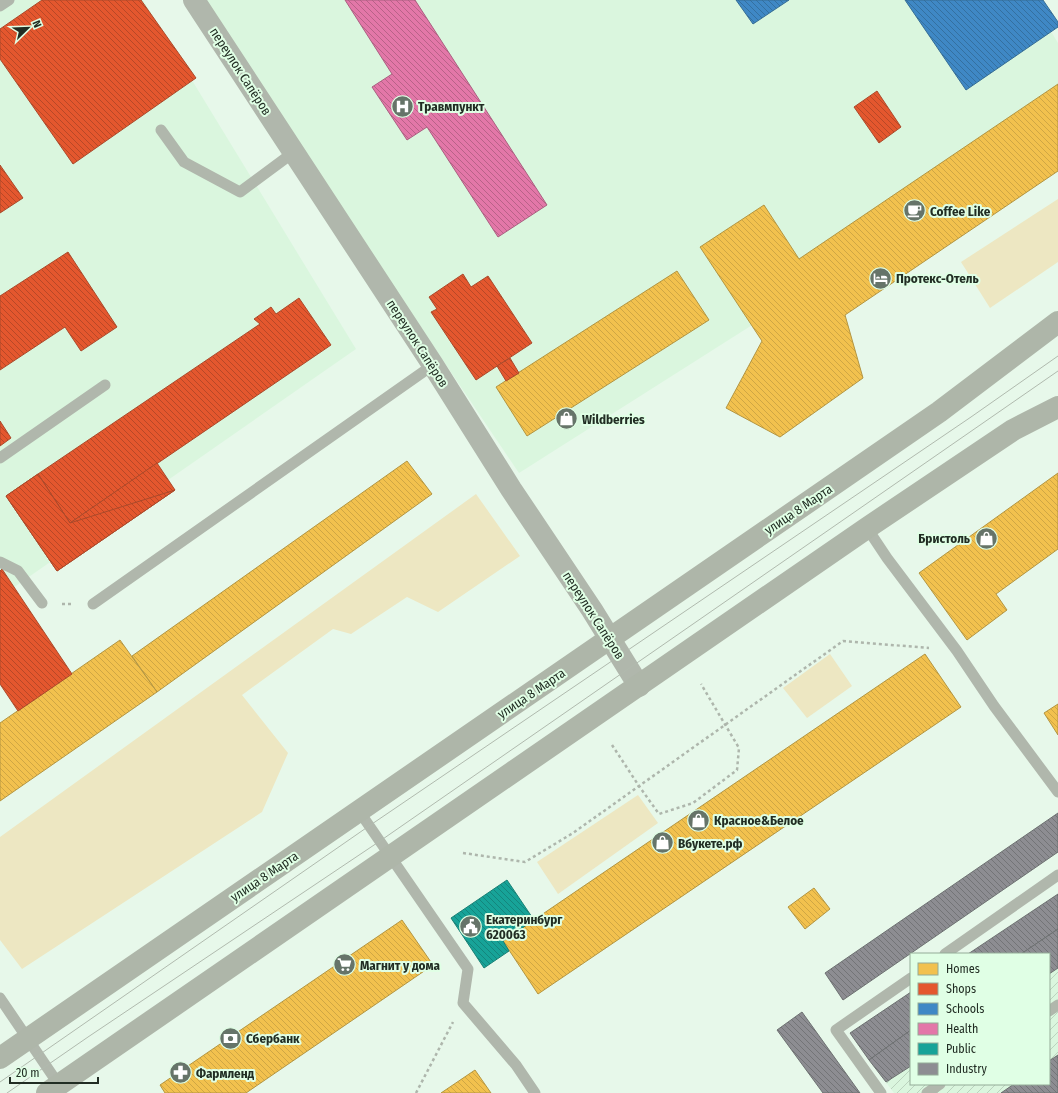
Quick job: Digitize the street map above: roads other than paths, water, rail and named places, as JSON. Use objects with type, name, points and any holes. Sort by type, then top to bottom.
[{"type":"main road","name":"улица 8 Марта","points":[[0,1058],[939,412],[1058,322]]},
{"type":"main road","points":[[53,1089],[867,528],[1013,430],[1058,407]]},
{"type":"street","name":"переулок Сапёров","points":[[194,0],[433,365],[511,489],[610,638],[639,686]]},
{"type":"lane","points":[[0,6],[9,0]]},
{"type":"lane","points":[[161,130],[184,162],[240,192],[294,152]]},
{"type":"lane","points":[[93,604],[433,365]]},
{"type":"lane","points":[[0,458],[105,385]]},
{"type":"lane","points":[[867,528],[887,558],[957,651],[994,706],[1058,792]]},
{"type":"lane","points":[[0,562],[18,571],[42,603]]},
{"type":"lane","points":[[359,811],[468,969],[463,1003],[516,1065],[535,1093]]},
{"type":"lane","points":[[946,953],[1058,875]]},
{"type":"lane","points":[[881,1093],[836,1030],[910,979]]},
{"type":"lane","points":[[0,998],[28,1039],[53,1089]]},
{"type":"lane","points":[[927,1093],[939,1085]]},
{"type":"tram line","points":[[0,1082],[369,826],[971,417],[1058,356]]},
{"type":"tram line","points":[[7,1093],[380,841],[1058,371]]},
{"type":"place","name":"Травмпункт","points":[[402,106]]},
{"type":"place","name":"Coffee Like","points":[[915,211]]},
{"type":"place","name":"Протекс-Отель","points":[[880,278]]},
{"type":"place","name":"Wildberries","points":[[567,419]]},
{"type":"place","name":"Бристоль","points":[[986,538]]},
{"type":"place","name":"Красное&Белое","points":[[698,820]]},
{"type":"place","name":"Вбукете.рф","points":[[663,843]]},
{"type":"place","name":"Екатеринбург 620063","points":[[471,926]]},
{"type":"place","name":"Магнит у дома","points":[[345,965]]},
{"type":"place","name":"Сбербанк","points":[[230,1038]]},
{"type":"place","name":"Фармленд","points":[[181,1073]]}]
